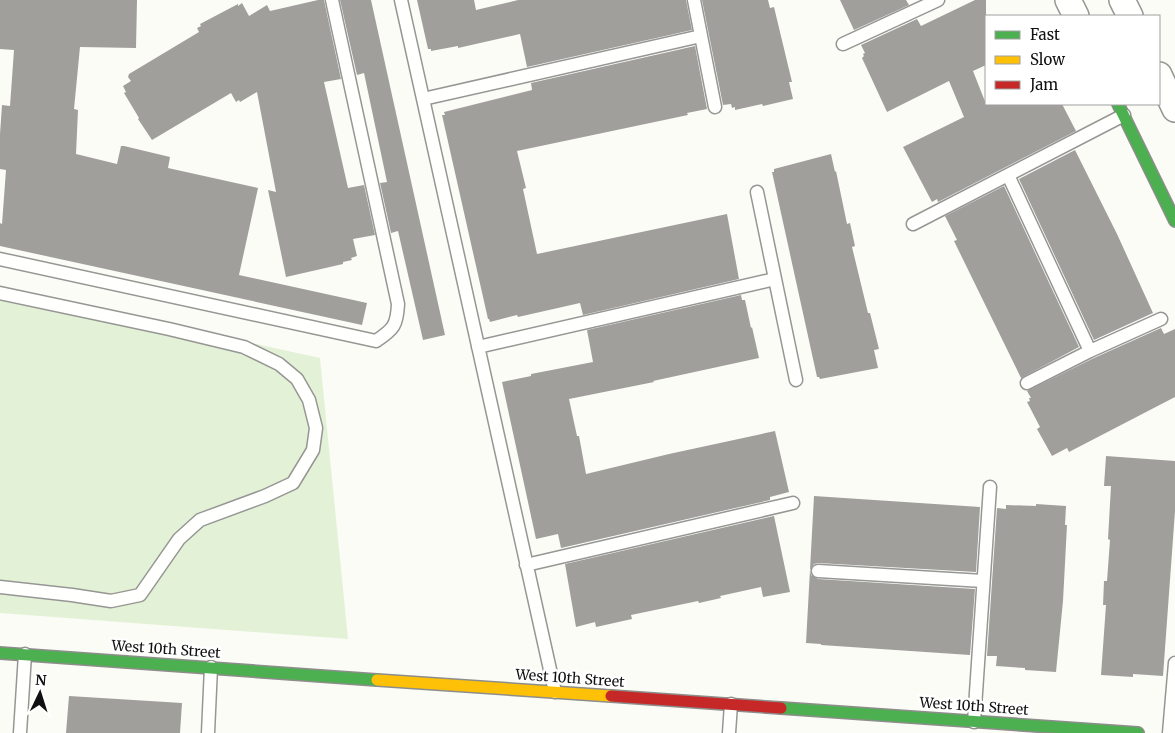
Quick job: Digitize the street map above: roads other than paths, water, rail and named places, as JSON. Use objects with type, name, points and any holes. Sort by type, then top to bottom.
[{"type":"street","points":[[1068,0],[1076,15]]},
{"type":"street","points":[[1122,0],[1130,15]]},
{"type":"street","points":[[1160,77],[1174,105]]},
{"type":"street","points":[[1121,109],[1175,221]]},
{"type":"street","name":"West 10th Street","points":[[0,653],[731,704],[955,727],[974,722],[1138,733]]},
{"type":"lane","points":[[0,259],[376,341],[390,332],[397,318],[398,304],[332,0]]},
{"type":"lane","points":[[401,0],[555,692]]},
{"type":"lane","points":[[694,0],[715,107]]},
{"type":"lane","points":[[843,44],[921,4],[938,0]]},
{"type":"lane","points":[[423,99],[701,36]]},
{"type":"lane","points":[[913,224],[1008,175],[1121,109]]},
{"type":"lane","points":[[1008,175],[1090,351]]},
{"type":"lane","points":[[757,192],[796,380]]},
{"type":"lane","points":[[478,347],[775,279]]},
{"type":"lane","points":[[0,293],[244,347],[279,364],[297,379],[310,400],[316,428],[313,450],[293,483],[265,496],[200,520],[180,539],[140,595],[111,602],[72,595],[0,587]]},
{"type":"lane","points":[[1028,383],[1090,351],[1161,319]]},
{"type":"lane","points":[[974,722],[990,487]]},
{"type":"lane","points":[[526,565],[793,503]]},
{"type":"lane","points":[[818,570],[983,581]]},
{"type":"lane","points":[[20,733],[25,654]]},
{"type":"lane","points":[[1169,733],[1175,663]]},
{"type":"lane","points":[[208,733],[211,667]]},
{"type":"lane","points":[[729,733],[731,704]]}]
